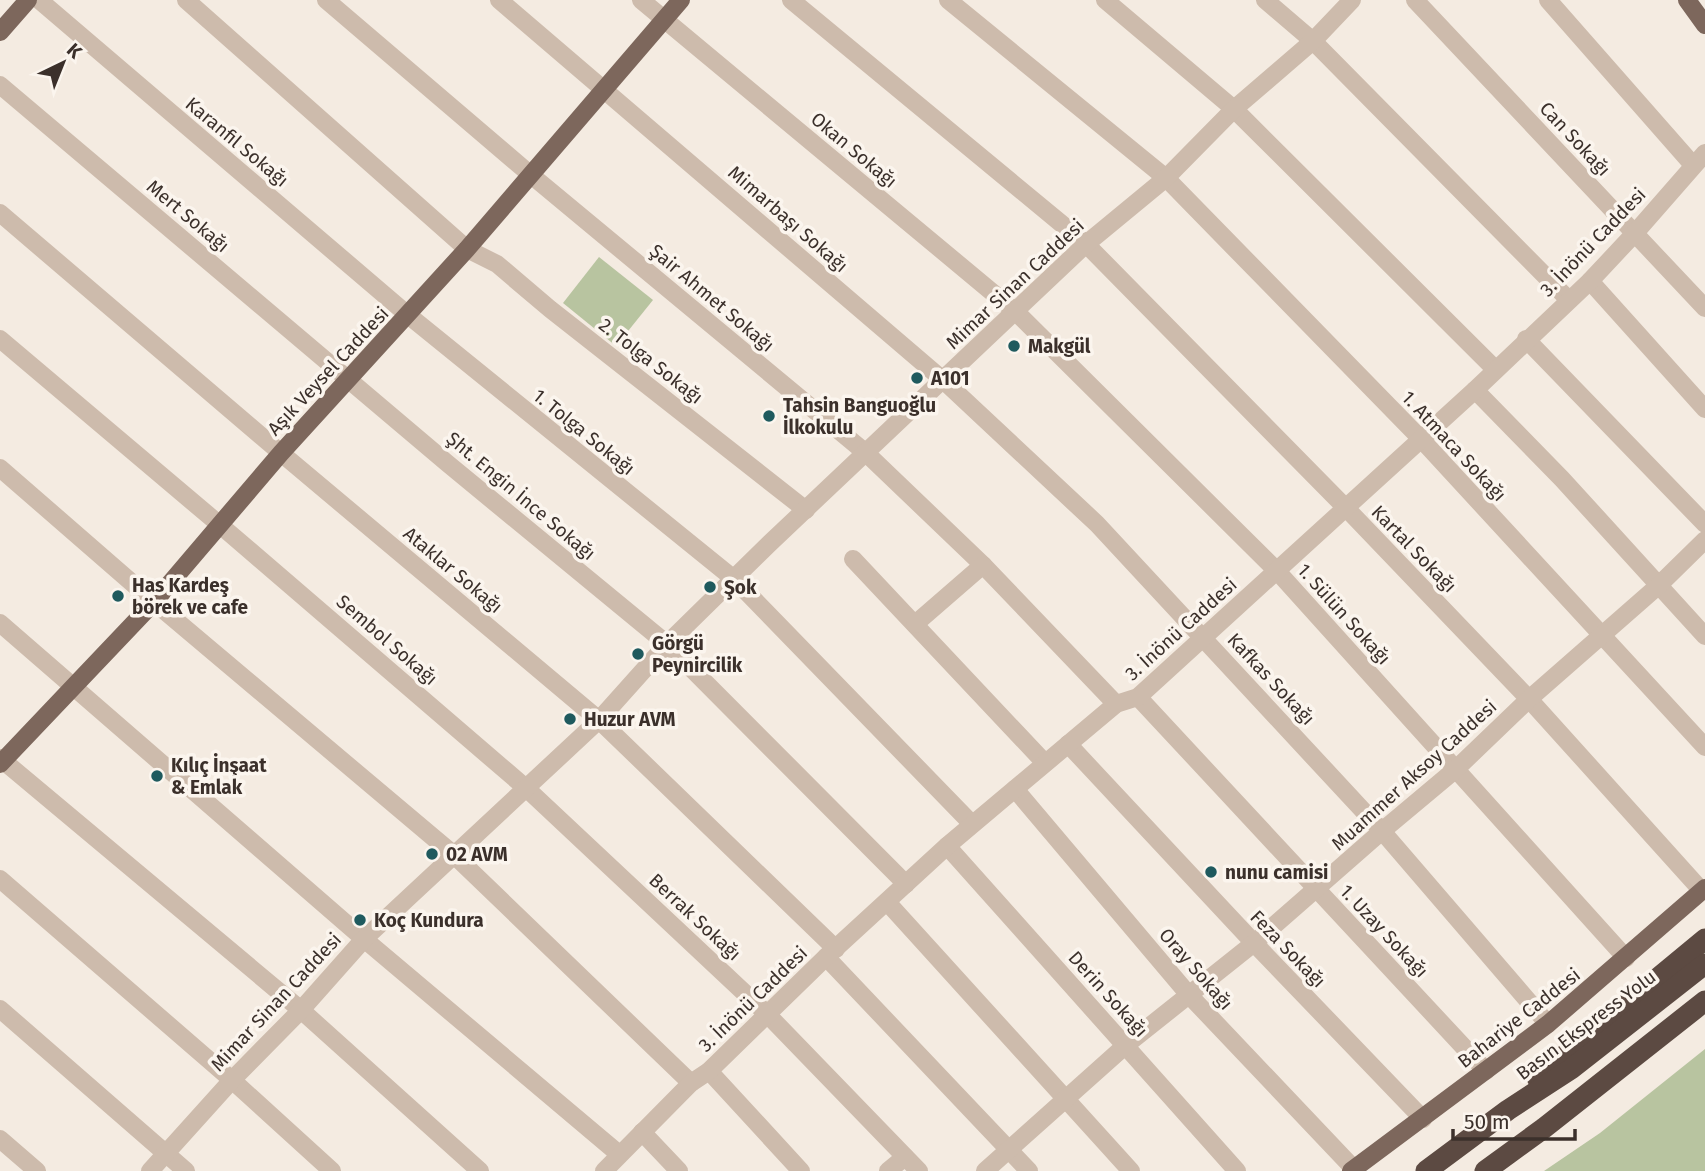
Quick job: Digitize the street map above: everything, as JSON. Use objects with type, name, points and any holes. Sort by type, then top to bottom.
[{"type":"highway","points":[[1508,1110],[1541,1074],[1705,939]]},
{"type":"highway","name":"Basın Ekspress Yolu","points":[[1426,1171],[1508,1110],[1583,1060],[1705,964]]},
{"type":"highway","points":[[1485,1171],[1700,1007]]},
{"type":"main road","points":[[0,32],[28,0]]},
{"type":"main road","name":"Aşık Veysel Caddesi","points":[[1,761],[153,602],[281,453],[467,249],[681,0]]},
{"type":"main road","points":[[1687,0],[1705,18]]},
{"type":"main road","points":[[1687,0],[1705,25]]},
{"type":"main road","name":"Bahariye Caddesi","points":[[1352,1170],[1548,1024],[1704,889]]},
{"type":"street","name":"Karanfil Sokağı","points":[[39,0],[408,315]]},
{"type":"street","name":"2. Tolga Sokağı","points":[[186,0],[467,249],[497,264],[550,309],[806,510]]},
{"type":"street","name":"Şair Ahmet Sokağı","points":[[326,0],[531,175],[866,453],[983,565],[1116,704]]},
{"type":"street","name":"Mimarbaşı Sokağı","points":[[499,0],[943,380]]},
{"type":"street","name":"Okan Sokağı","points":[[641,0],[1016,312]]},
{"type":"street","name":"Kartal Sokağı","points":[[792,0],[1086,244],[1530,699],[1704,889]]},
{"type":"street","name":"1. Atmaca Sokağı","points":[[948,0],[1166,178],[1421,439],[1705,747]]},
{"type":"street","points":[[1105,0],[1234,108],[1495,369]]},
{"type":"street","points":[[1265,0],[1313,41],[1568,299]]},
{"type":"street","name":"Mimar Sinan Caddesi","points":[[150,1171],[364,939],[599,720],[667,644],[806,510],[1086,244],[1166,178],[1234,108],[1313,41],[1352,0]]},
{"type":"street","name":"Can Sokağı","points":[[1415,0],[1705,308]]},
{"type":"street","points":[[1548,0],[1699,159]]},
{"type":"street","name":"Mert Sokağı","points":[[0,85],[350,379]]},
{"type":"street","name":"3. İnönü Caddesi","points":[[604,1171],[691,1083],[709,1071],[947,846],[1116,704],[1138,697],[1475,390],[1590,281],[1699,159]]},
{"type":"street","name":"Ataklar Sokağı","points":[[0,214],[599,720],[831,953],[1029,1171]]},
{"type":"street","points":[[1590,281],[1705,409]]},
{"type":"street","name":"1. Sülün Sokağı","points":[[1016,312],[1277,571],[1626,958]]},
{"type":"street","name":"1. Tolga Sokağı","points":[[408,315],[734,579]]},
{"type":"street","name":"Sembol Sokağı","points":[[0,339],[526,788]]},
{"type":"street","points":[[1526,339],[1705,524]]},
{"type":"street","name":"Şht. Engin İnce Sokağı","points":[[350,379],[447,463],[667,644],[906,884]]},
{"type":"street","name":"Kafkas Sokağı","points":[[943,380],[1097,524],[1382,831],[1548,1024]]},
{"type":"street","points":[[1475,390],[1562,479],[1705,636]]},
{"type":"street","points":[[0,468],[153,602],[453,855],[691,1083]]},
{"type":"street","name":"Muammer Aksoy Caddesi","points":[[985,1171],[1126,1045],[1254,943],[1456,769],[1705,540]]},
{"type":"street","points":[[853,559],[1045,763]]},
{"type":"street","points":[[915,624],[983,565]]},
{"type":"street","points":[[734,579],[972,824]]},
{"type":"street","points":[[0,623],[364,939],[619,1154]]},
{"type":"street","name":"1. Uzay Sokağı","points":[[1138,697],[1486,1071]]},
{"type":"street","name":"Feza Sokağı","points":[[1068,744],[1423,1119]]},
{"type":"street","points":[[1,761],[301,1010],[480,1171]]},
{"type":"street","name":"Berrak Sokağı","points":[[526,788],[767,1014],[919,1171]]},
{"type":"street","name":"Oray Sokağı","points":[[1015,789],[1188,995],[1352,1170]]},
{"type":"street","name":"Derin Sokağı","points":[[947,846],[1237,1171]]},
{"type":"street","points":[[0,878],[332,1171]]},
{"type":"street","points":[[887,902],[1131,1171]]},
{"type":"street","points":[[0,1009],[186,1171]]},
{"type":"street","points":[[709,1071],[801,1171]]},
{"type":"street","points":[[642,1132],[679,1171]]},
{"type":"street","points":[[0,1139],[37,1171]]},
{"type":"street","points":[[888,1171],[905,1157]]},
{"type":"green space","points":[[599,257],[653,300],[616,346],[563,303]]},
{"type":"green space","points":[[1705,1049],[1705,1171],[1544,1171],[1600,1133]]},
{"type":"place","name":"Makgül","points":[[1014,346]]},
{"type":"place","name":"A101","points":[[917,378]]},
{"type":"place","name":"Tahsin Banguoğlu İlkokulu","points":[[769,416]]},
{"type":"place","name":"Şok","points":[[710,587]]},
{"type":"place","name":"Has Kardeş börek ve cafe","points":[[118,596]]},
{"type":"place","name":"Görgü Peynircilik","points":[[638,654]]},
{"type":"place","name":"Huzur AVM","points":[[570,719]]},
{"type":"place","name":"Kılıç İnşaat & Emlak","points":[[157,776]]},
{"type":"place","name":"02 AVM","points":[[432,854]]},
{"type":"place","name":"nunu camisi","points":[[1211,872]]},
{"type":"place","name":"Koç Kundura","points":[[360,920]]}]
